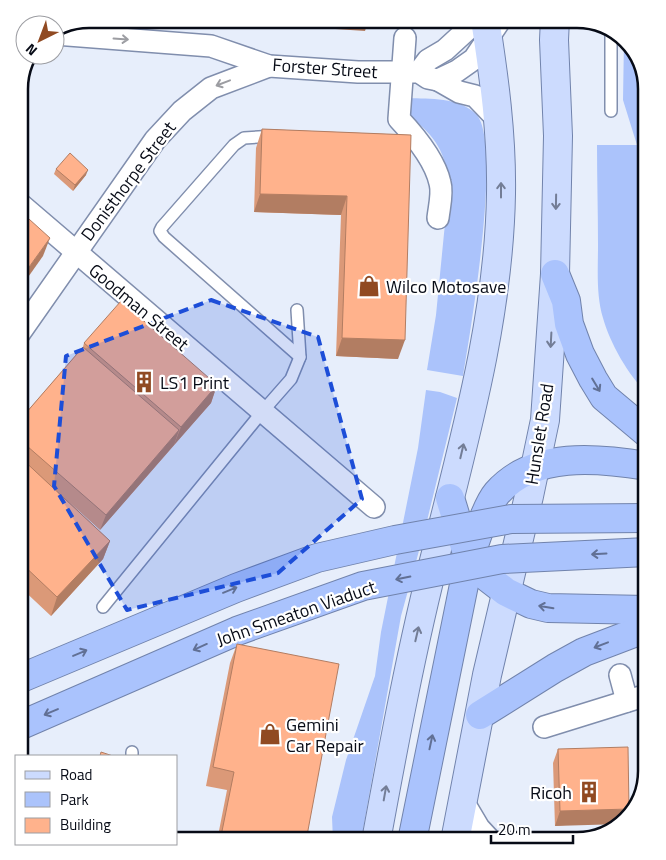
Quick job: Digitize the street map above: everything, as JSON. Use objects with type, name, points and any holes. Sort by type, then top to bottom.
[{"type":"highway","points":[[555,274],[566,301],[569,324],[580,354],[593,379],[604,397],[638,425]]},
{"type":"highway","points":[[414,832],[469,560],[479,530],[496,494],[518,474],[536,466],[588,459],[638,465]]},
{"type":"highway","points":[[450,498],[469,560],[484,575],[506,592],[531,604],[548,608],[638,610]]},
{"type":"highway","points":[[28,675],[236,588],[318,558],[395,540],[511,519],[638,518]]},
{"type":"highway","name":"John Smeaton Viaduct","points":[[28,722],[237,631],[363,586],[502,558],[638,552]]},
{"type":"highway","points":[[480,715],[584,652],[638,631]]},
{"type":"main road","points":[[378,832],[414,646],[476,389],[494,279],[501,194],[500,121],[488,28]]},
{"type":"main road","name":"Hunslet Road","points":[[457,832],[487,675],[545,420],[555,274],[558,136],[555,28]]},
{"type":"street","name":"Forster Street","points":[[65,35],[210,46],[269,66],[420,75],[457,71],[474,59],[486,28]]},
{"type":"street","points":[[405,38],[420,75],[399,119],[427,153],[441,184],[438,218]]},
{"type":"street","name":"Donisthorpe Street","points":[[28,321],[155,140],[182,111],[212,88],[269,66]]},
{"type":"street","name":"Forster Street","points":[[420,75],[459,92],[476,96],[500,121]]},
{"type":"street","name":"Goodman Street","points":[[28,211],[374,507]]},
{"type":"street","points":[[544,727],[637,698],[620,675]]},
{"type":"street","points":[[463,800],[483,832]]},
{"type":"lane","points":[[611,38],[611,111]]},
{"type":"lane","points":[[287,136],[244,138],[234,145],[162,226],[160,231],[164,237],[300,357]]},
{"type":"lane","points":[[103,607],[291,379],[300,357],[297,310]]},
{"type":"highlighted area","points":[[211,300],[318,337],[362,499],[278,573],[127,610],[54,486],[66,356]]},
{"type":"green space","points":[[624,49],[635,69],[638,89],[638,383],[615,348],[606,328],[598,291],[597,145],[637,145],[623,100]]},
{"type":"green space","points":[[408,98],[444,100],[461,104],[476,114],[483,131],[486,160],[486,198],[472,321],[463,376],[427,370],[436,315],[449,183],[444,160],[436,142],[405,112]]},
{"type":"green space","points":[[426,390],[440,392],[457,398],[425,529],[401,616],[363,832],[333,832],[332,817],[346,760],[375,676],[381,632],[418,448]]},
{"type":"building","name":"Wilco Motosave","points":[[262,129],[411,135],[405,340],[342,338],[347,196],[260,194]]},
{"type":"building","points":[[70,153],[88,170],[75,185],[56,169]]},
{"type":"building","points":[[28,218],[50,238],[28,269]]},
{"type":"building","name":"LS1 Print","points":[[121,301],[217,385],[181,427],[84,343]]},
{"type":"building","points":[[83,347],[179,430],[106,515],[28,447],[28,411]]},
{"type":"building","points":[[28,464],[110,541],[57,597],[28,570]]},
{"type":"building","name":"Gemini Car Repair","points":[[237,644],[339,664],[308,832],[222,832],[234,772],[213,767]]},
{"type":"building","name":"Ricoh","points":[[628,747],[629,803],[625,809],[560,811],[558,749]]},
{"type":"place","name":"Wilco Motosave","points":[[369,286]]},
{"type":"place","name":"LS1 Print","points":[[144,382]]},
{"type":"place","name":"Gemini Car Repair","points":[[270,734]]},
{"type":"place","name":"Ricoh","points":[[589,792]]}]
